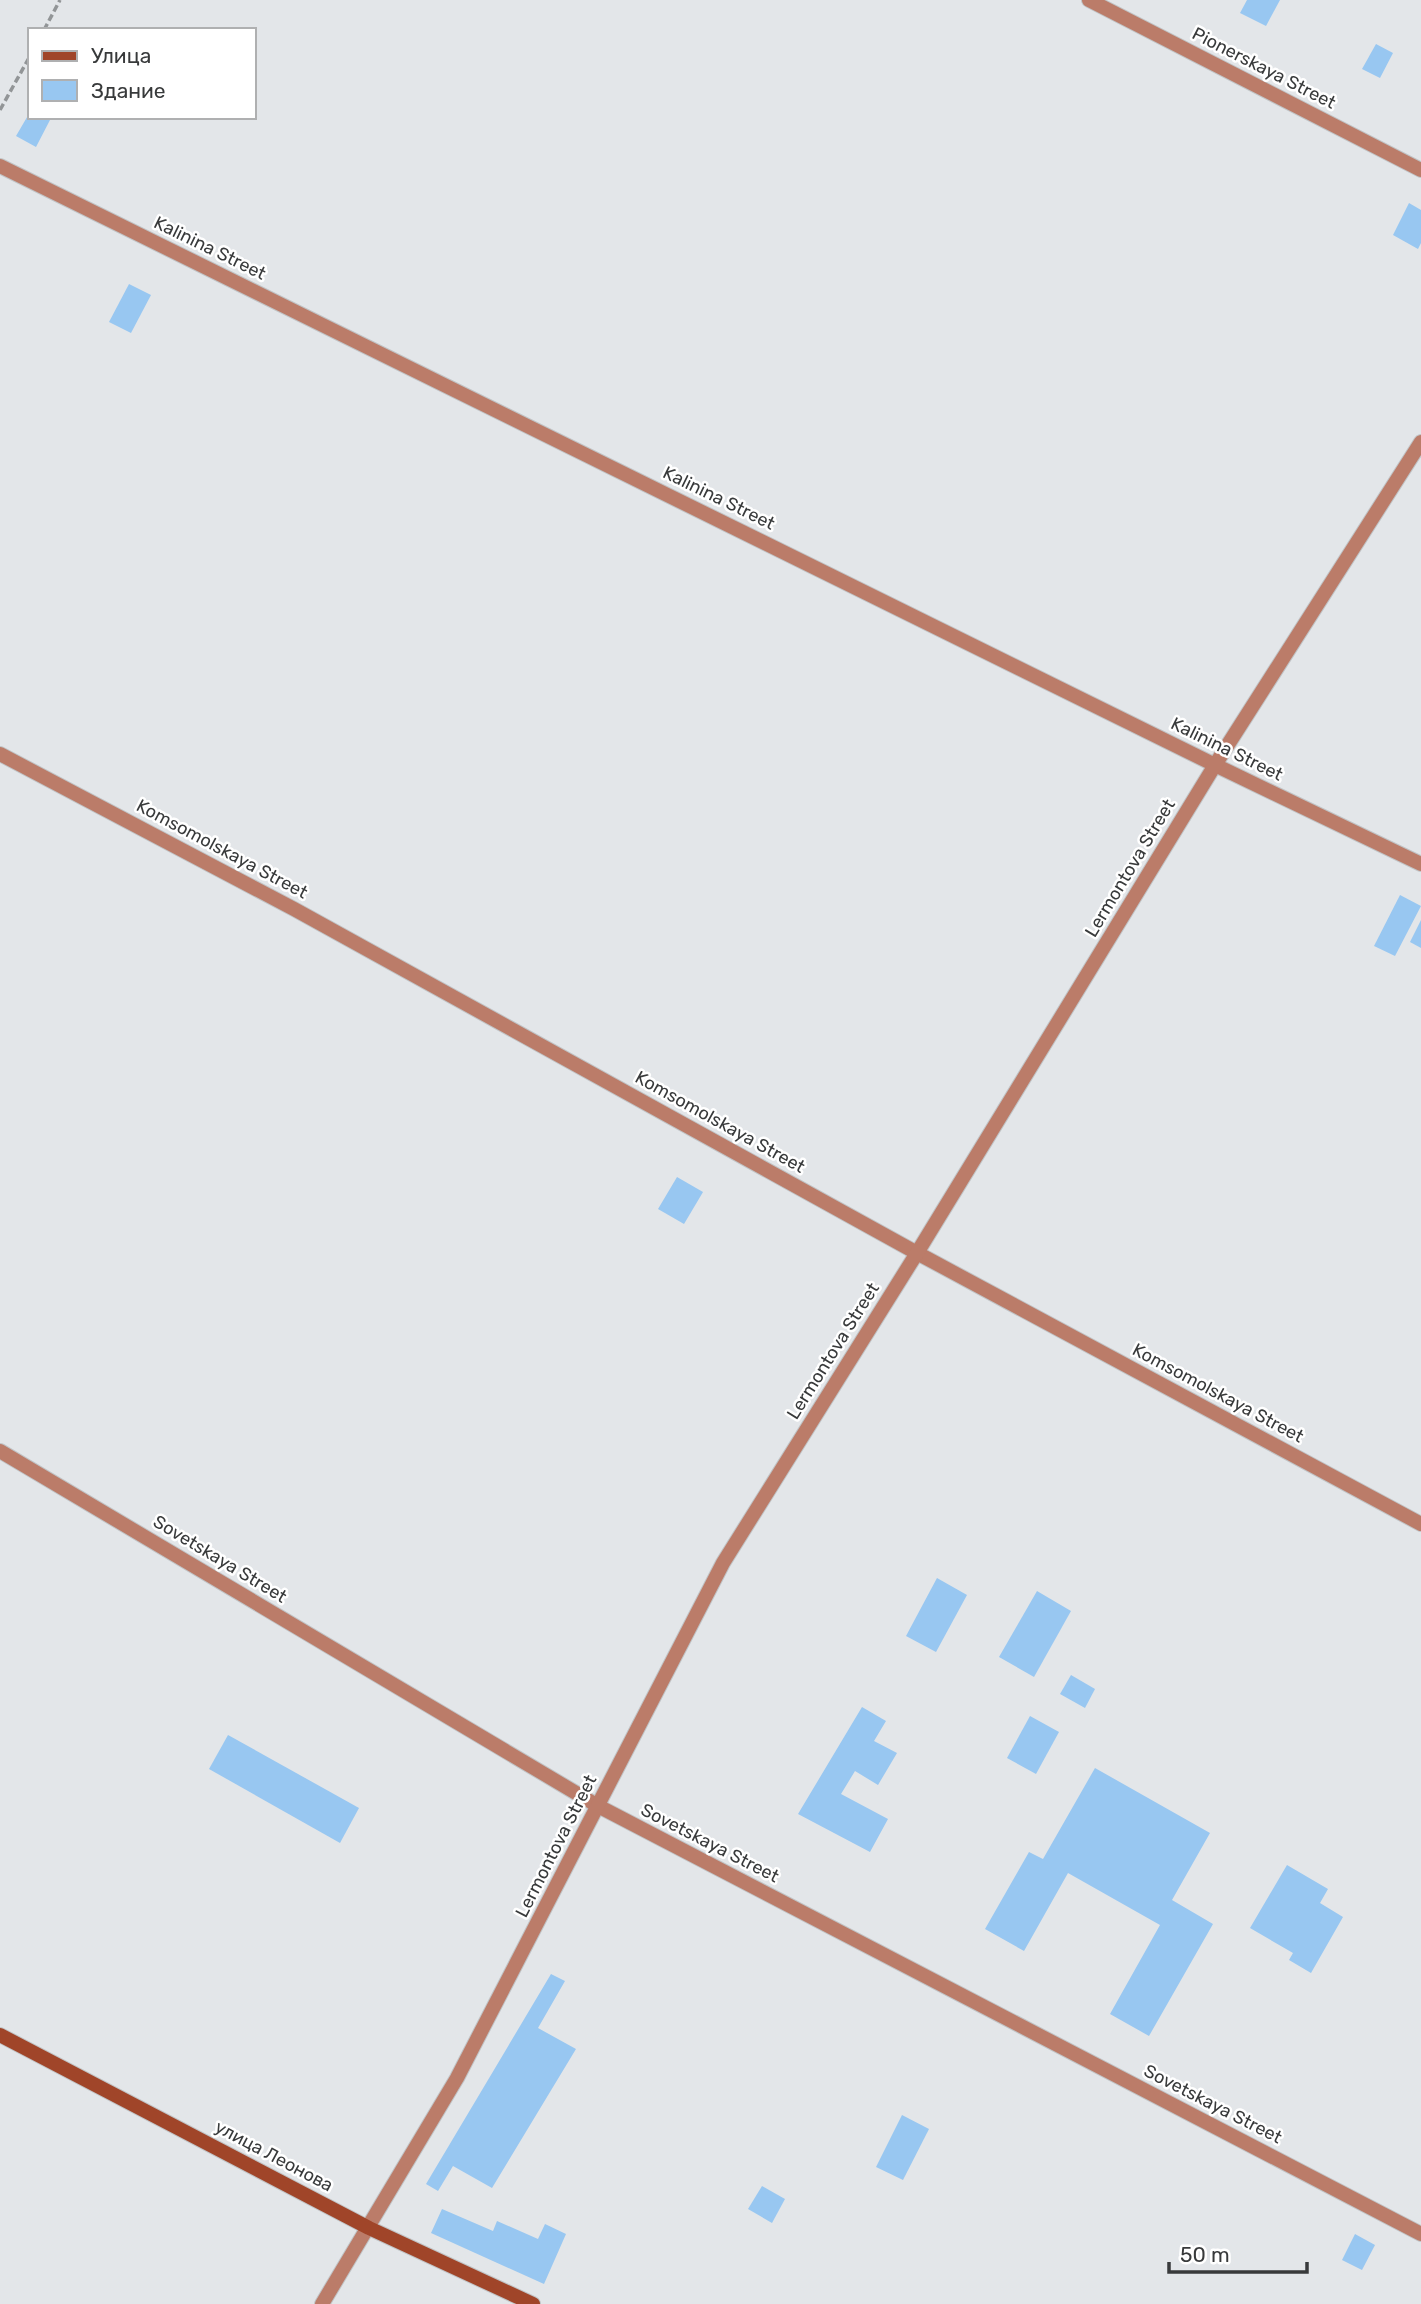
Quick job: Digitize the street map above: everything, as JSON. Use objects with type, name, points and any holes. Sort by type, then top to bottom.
[{"type":"main road","name":"улица Леонова","points":[[0,2035],[369,2228],[533,2304]]},
{"type":"street","name":"Pionerskaya Street","points":[[1089,0],[1421,170]]},
{"type":"street","name":"Kalinina Street","points":[[0,166],[1421,864]]},
{"type":"street","name":"Lermontova Street","points":[[322,2304],[457,2078],[723,1563],[917,1253],[1215,765],[1421,442]]},
{"type":"street","name":"Komsomolskaya Street","points":[[0,754],[306,915],[917,1253],[1421,1524]]},
{"type":"street","name":"Sovetskaya Street","points":[[0,1451],[598,1806],[1421,2234]]},
{"type":"path","points":[[45,28],[60,0]]},
{"type":"path","points":[[0,110],[28,60]]},
{"type":"building","points":[[1247,0],[1280,0],[1266,26],[1240,13]]},
{"type":"building","points":[[1376,44],[1393,53],[1380,78],[1362,69]]},
{"type":"building","points":[[28,115],[28,119],[50,120],[36,147],[16,136]]},
{"type":"building","points":[[1409,203],[1421,210],[1421,243],[1418,249],[1393,235]]},
{"type":"building","points":[[129,284],[151,295],[131,333],[109,322]]},
{"type":"building","points":[[1400,895],[1421,906],[1395,956],[1374,946]]},
{"type":"building","points":[[1421,920],[1421,948],[1410,942]]},
{"type":"building","points":[[677,1177],[703,1192],[684,1224],[658,1209]]},
{"type":"building","points":[[937,1578],[967,1595],[936,1652],[906,1636]]},
{"type":"building","points":[[1037,1591],[1071,1611],[1034,1677],[999,1657]]},
{"type":"building","points":[[1071,1675],[1095,1689],[1085,1708],[1060,1694]]},
{"type":"building","points":[[862,1707],[886,1721],[874,1741],[897,1753],[878,1785],[855,1771],[841,1794],[888,1819],[870,1852],[798,1814]]},
{"type":"building","points":[[1030,1716],[1059,1732],[1036,1774],[1007,1758]]},
{"type":"building","points":[[228,1735],[359,1808],[340,1843],[209,1769]]},
{"type":"building","points":[[1095,1768],[1210,1833],[1172,1900],[1213,1924],[1149,2036],[1110,2014],[1160,1925],[1068,1873],[1024,1951],[985,1929],[1029,1852],[1043,1859]]},
{"type":"building","points":[[1287,1865],[1328,1889],[1320,1903],[1343,1917],[1311,1973],[1289,1960],[1293,1953],[1250,1928]]},
{"type":"building","points":[[551,1974],[565,1981],[538,2028],[576,2049],[492,2188],[453,2166],[438,2191],[426,2184]]},
{"type":"building","points":[[902,2115],[929,2129],[903,2180],[876,2167]]},
{"type":"building","points":[[762,2186],[785,2199],[772,2223],[748,2209]]},
{"type":"building","points":[[442,2209],[493,2231],[497,2221],[538,2239],[545,2224],[566,2234],[544,2284],[431,2233]]},
{"type":"building","points":[[1355,2234],[1375,2245],[1362,2270],[1342,2260]]}]
